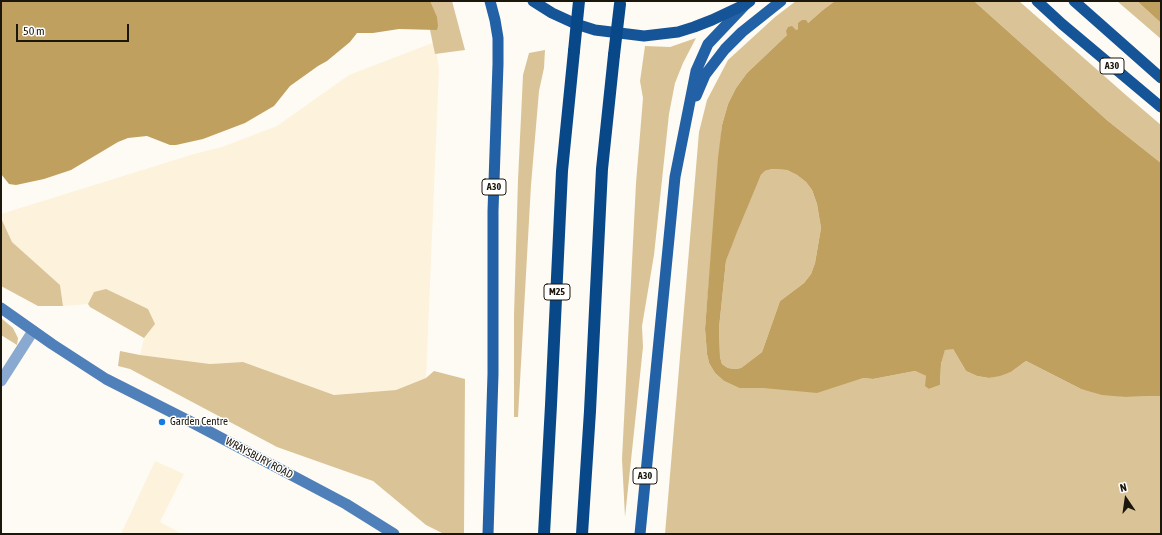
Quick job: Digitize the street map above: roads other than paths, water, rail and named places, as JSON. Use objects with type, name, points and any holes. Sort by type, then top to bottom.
[{"type":"highway","points":[[533,1],[552,13],[576,24],[596,30],[644,36],[678,32],[712,20],[748,3]]},
{"type":"highway","name":"M25","points":[[544,534],[562,171],[579,1]]},
{"type":"highway","name":"A30","points":[[1037,1],[1062,24],[1161,107]]},
{"type":"highway","name":"A30","points":[[1074,1],[1161,78]]},
{"type":"highway","points":[[582,534],[590,411],[602,169],[620,2]]},
{"type":"main road","name":"A30","points":[[488,534],[493,374],[493,211],[498,64],[498,38],[490,1]]},
{"type":"main road","name":"A30","points":[[687,115],[705,76],[725,49],[742,32],[781,1]]},
{"type":"main road","name":"A30","points":[[640,534],[675,177],[687,115],[696,71],[708,44],[748,3]]},
{"type":"main road","name":"WRAYSBURY ROAD","points":[[1,308],[106,379],[346,504],[394,534]]},
{"type":"street","points":[[1,382],[33,331]]},
{"type":"place","name":"Garden Centre","points":[[162,422]]}]
